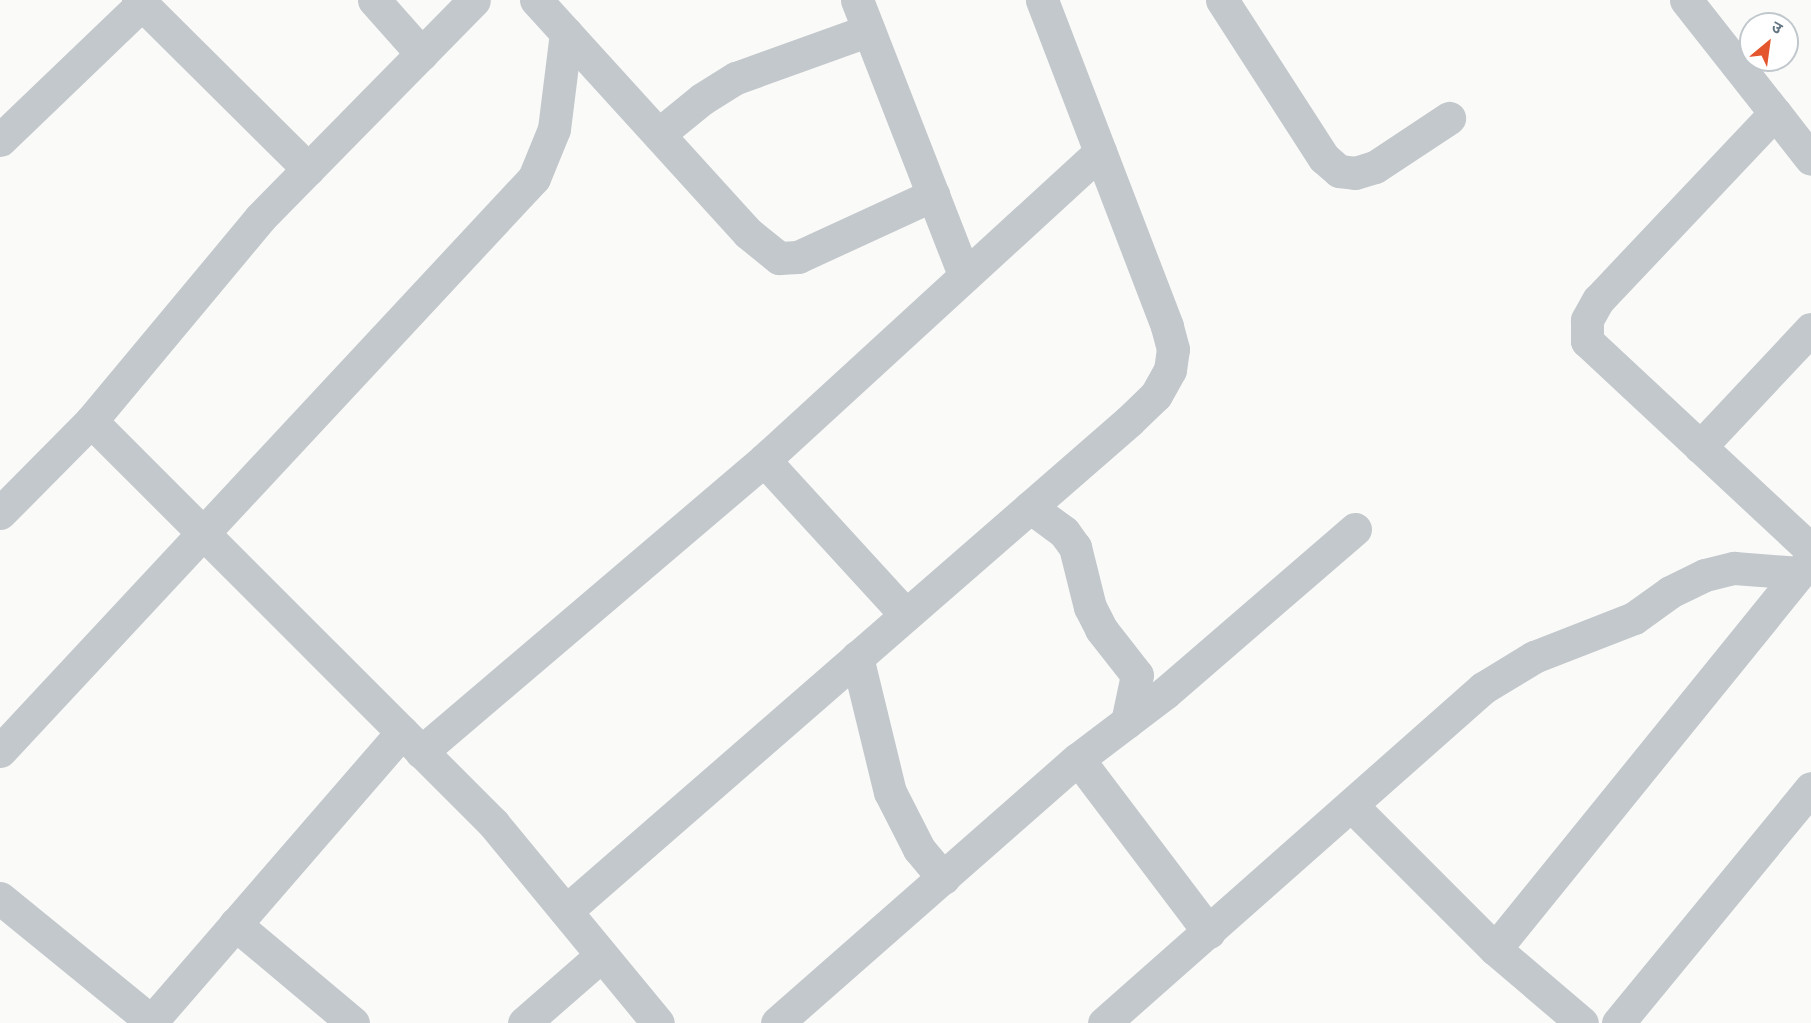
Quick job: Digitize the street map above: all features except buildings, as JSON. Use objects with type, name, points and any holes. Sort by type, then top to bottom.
[{"type":"street","points":[[374,0],[422,54]]},
{"type":"street","points":[[0,513],[91,421],[164,330],[308,169],[474,0]]},
{"type":"street","points":[[536,0],[748,233],[779,258],[798,257],[933,195]]},
{"type":"street","points":[[857,0],[964,275]]},
{"type":"street","points":[[566,911],[1156,395],[1170,370],[1173,349],[1167,326],[1042,0]]},
{"type":"street","points":[[1222,0],[1324,158],[1339,171],[1355,173],[1375,167],[1449,118]]},
{"type":"street","points":[[1686,0],[1811,159]]},
{"type":"street","points":[[0,140],[140,2],[308,169]]},
{"type":"street","points":[[659,134],[702,99],[736,78],[868,30]]},
{"type":"street","points":[[0,751],[534,178],[554,129],[566,33]]},
{"type":"street","points":[[1775,113],[1598,300],[1587,320],[1587,341],[1700,447],[1807,560]]},
{"type":"street","points":[[0,898],[152,1022],[235,924],[412,742],[765,460],[1100,152]]},
{"type":"street","points":[[1700,447],[1811,329]]},
{"type":"street","points":[[91,421],[493,823],[658,1023]]},
{"type":"street","points":[[765,460],[906,615]]},
{"type":"street","points":[[1030,507],[1064,532],[1075,547],[1090,607],[1101,629],[1137,675],[1127,722]]},
{"type":"street","points":[[777,1023],[1078,759],[1127,722],[1355,529]]},
{"type":"street","points":[[1104,1023],[1353,807],[1483,688],[1534,657],[1634,618],[1670,592],[1705,576],[1734,568],[1807,560]]},
{"type":"street","points":[[1495,949],[1807,560]]},
{"type":"street","points":[[858,657],[890,792],[914,840],[943,878]]},
{"type":"street","points":[[1078,759],[1209,932]]},
{"type":"street","points":[[1618,1023],[1811,788]]},
{"type":"street","points":[[1353,807],[1495,949],[1582,1023]]},
{"type":"street","points":[[235,924],[354,1023]]},
{"type":"street","points":[[524,1023],[602,955]]}]
